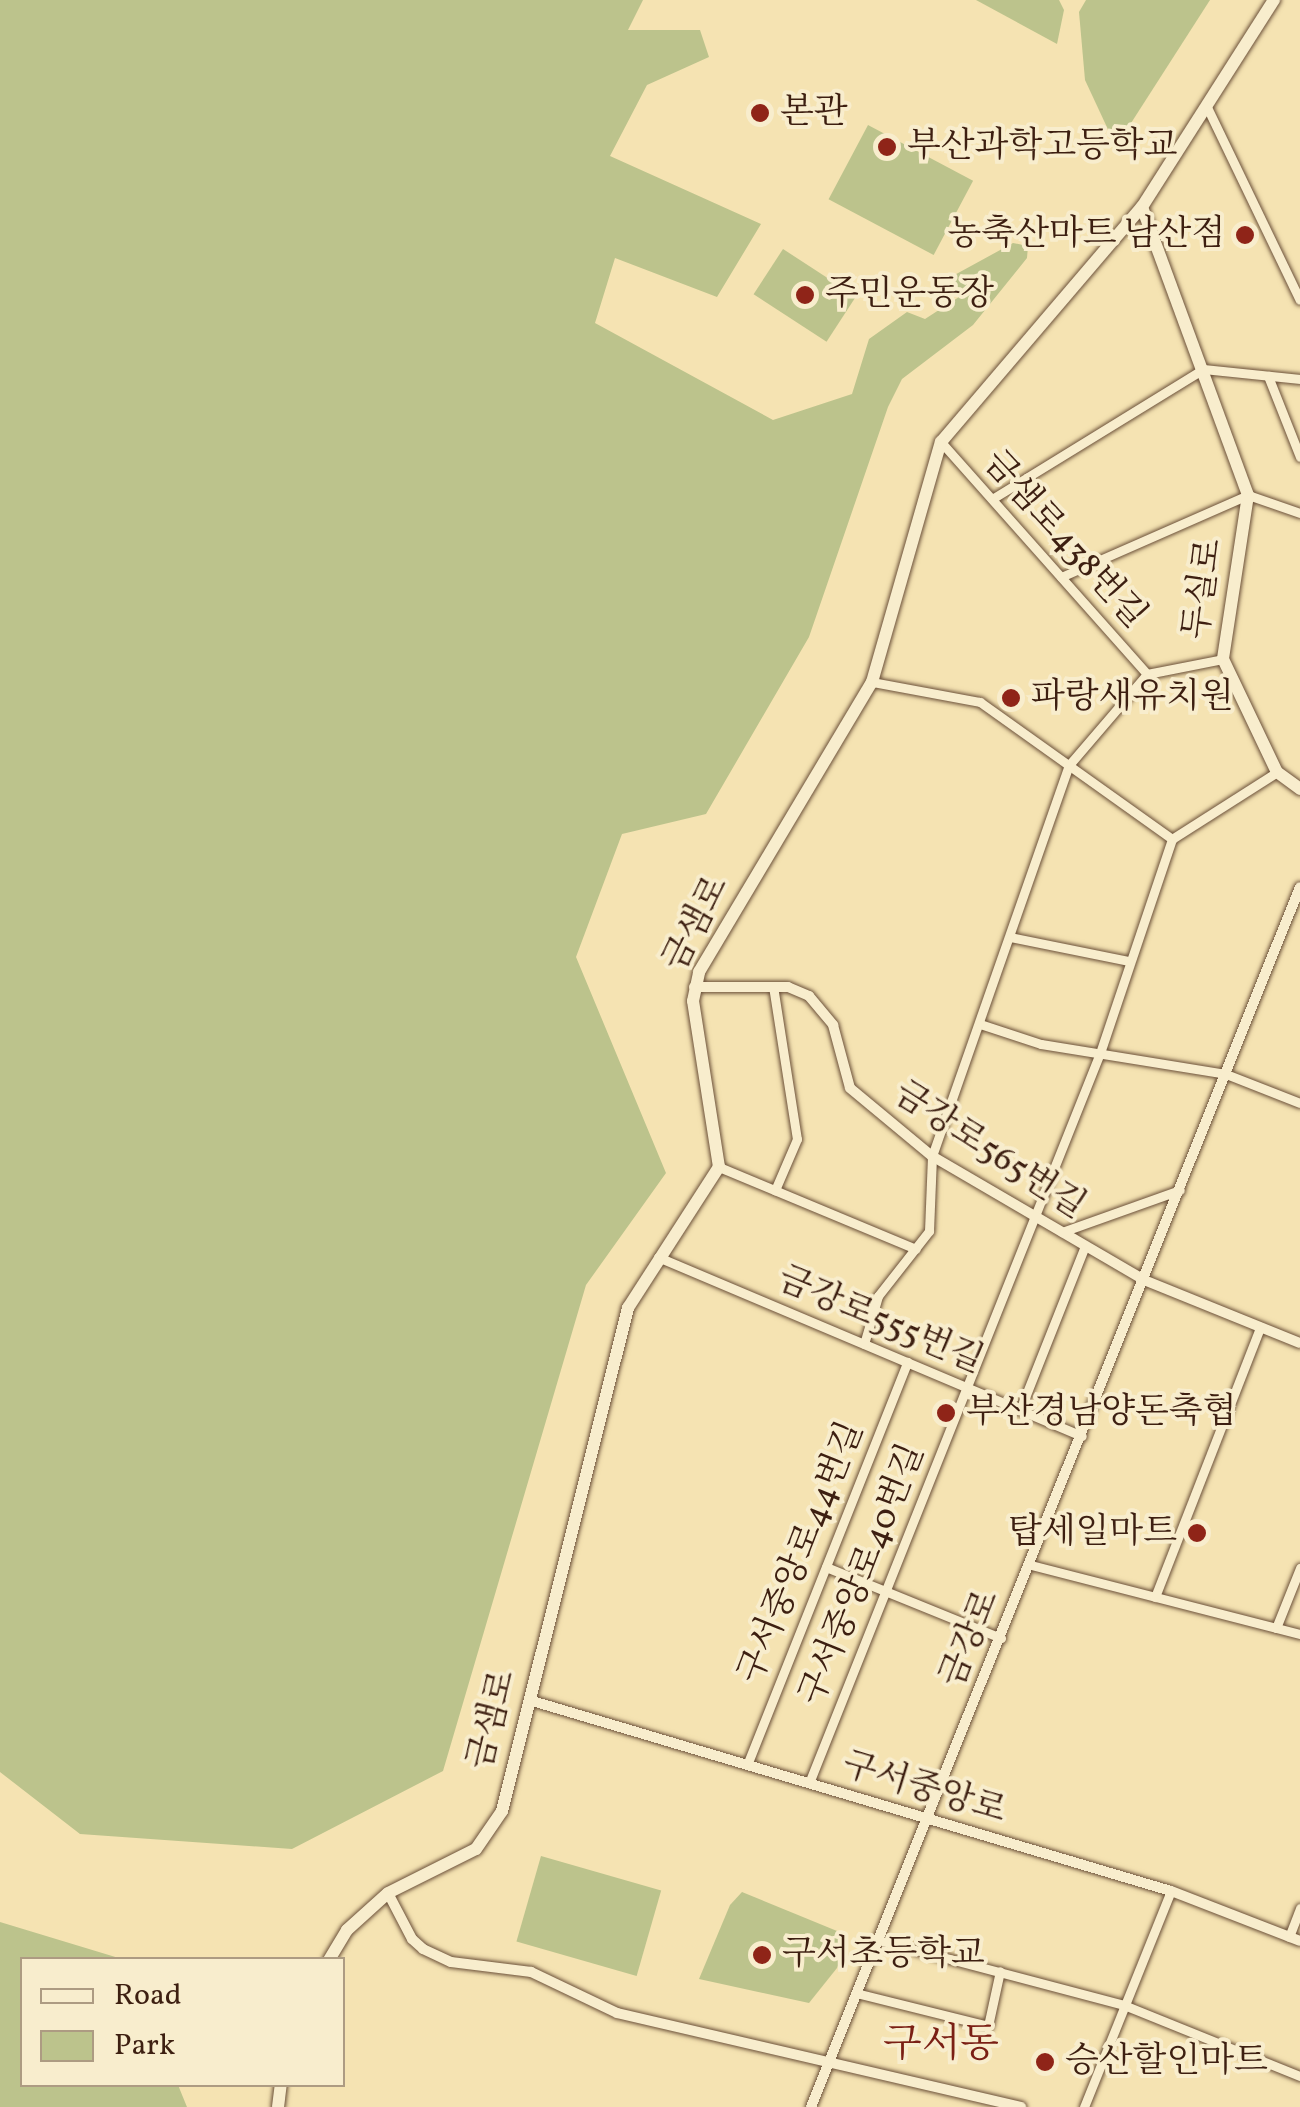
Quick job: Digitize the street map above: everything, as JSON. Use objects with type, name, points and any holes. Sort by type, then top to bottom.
[{"type":"main road","name":"금샘로","points":[[331,1957],[347,1930],[388,1893],[476,1849],[502,1811],[622,1324],[636,1290],[719,1167],[694,987],[773,844],[872,682],[941,442],[1142,207],[1274,0]]},
{"type":"main road","name":"두실로","points":[[1142,207],[1248,495],[1224,659],[1277,772],[1300,789]]},
{"type":"street","points":[[1206,105],[1300,300]]},
{"type":"street","points":[[992,499],[1203,369],[1300,380]]},
{"type":"street","points":[[1268,376],[1300,457]]},
{"type":"street","name":"금샘로438번길","points":[[941,442],[1147,674]]},
{"type":"street","name":"두실로","points":[[1060,577],[1248,495],[1300,513]]},
{"type":"street","points":[[864,1344],[878,1296],[929,1231],[932,1156],[1069,765],[1147,674],[1224,659]]},
{"type":"street","points":[[872,682],[980,702],[1172,839],[1277,772]]},
{"type":"street","name":"구서중앙로40번길","points":[[810,1783],[1100,1053],[1172,839]]},
{"type":"street","name":"금강로","points":[[811,2107],[1300,887]]},
{"type":"street","points":[[1010,937],[1129,961]]},
{"type":"street","points":[[773,986],[797,1138],[776,1190]]},
{"type":"street","name":"금강로565번길","points":[[694,987],[773,986],[810,996],[833,1025],[850,1088],[932,1156],[1144,1280],[1300,1344]]},
{"type":"street","points":[[980,1024],[1041,1044],[1226,1074],[1300,1103]]},
{"type":"street","points":[[719,1167],[916,1250]]},
{"type":"street","points":[[1062,1232],[1180,1190]]},
{"type":"street","name":"금강로565번길","points":[[1020,1410],[1085,1246]]},
{"type":"street","name":"금강로555번길","points":[[658,1258],[1082,1436]]},
{"type":"street","points":[[1155,1597],[1260,1327]]},
{"type":"street","name":"구서중앙로44번길","points":[[747,1765],[907,1362]]},
{"type":"street","points":[[1030,1565],[1300,1634]]},
{"type":"street","points":[[826,1567],[1001,1638]]},
{"type":"street","points":[[1276,1628],[1300,1568]]},
{"type":"street","name":"구서중앙로","points":[[529,1700],[1171,1890],[1294,1939]]},
{"type":"street","points":[[1084,2107],[1171,1890]]},
{"type":"street","points":[[388,1893],[412,1939],[422,1949],[451,1962],[531,1972],[618,2013],[1021,2107]]},
{"type":"street","points":[[1294,1939],[1300,1908]]},
{"type":"street","points":[[878,1940],[1124,2005],[1300,2076]]},
{"type":"street","points":[[856,1993],[988,2026],[1000,1971]]},
{"type":"green space","points":[[0,0],[643,0],[628,30],[700,30],[709,57],[647,85],[610,156],[761,224],[717,297],[615,258],[595,323],[773,420],[852,394],[869,339],[907,312],[925,319],[959,297],[949,278],[1013,243],[1028,246],[1027,258],[973,325],[902,379],[888,407],[809,637],[706,814],[622,834],[576,957],[666,1173],[586,1285],[443,1771],[292,1849],[80,1834],[0,1772]]},
{"type":"green space","points":[[976,0],[1059,0],[1064,10],[1057,44]]},
{"type":"green space","points":[[1086,0],[1210,0],[1124,134],[1112,138],[1085,80],[1079,12]]},
{"type":"green space","points":[[868,125],[973,181],[934,255],[829,199]]},
{"type":"green space","name":"주민운동장","points":[[783,249],[856,296],[827,342],[754,294]]},
{"type":"green space","points":[[541,1856],[661,1890],[637,1976],[516,1942]]},
{"type":"green space","points":[[742,1892],[837,1931],[845,1947],[837,1968],[809,2003],[699,1979],[730,1905]]},
{"type":"green space","points":[[0,1922],[115,1957],[20,1957],[20,2087],[179,2087],[187,2107],[0,2107]]},
{"type":"place","name":"본관","points":[[760,113]]},
{"type":"place","name":"부산과학고등학교","points":[[887,147]]},
{"type":"place","name":"농축산마트 남산점","points":[[1245,235]]},
{"type":"place","name":"주민운동장","points":[[805,295]]},
{"type":"place","name":"파랑새유치원","points":[[1011,698]]},
{"type":"place","name":"부산경남양돈축협","points":[[946,1413]]},
{"type":"place","name":"탑세일마트","points":[[1197,1533]]},
{"type":"place","name":"구서초등학교","points":[[762,1955]]},
{"type":"place","name":"승산할인마트","points":[[1045,2062]]},
{"type":"district","name":"구서동","points":[[941,2046]]}]
